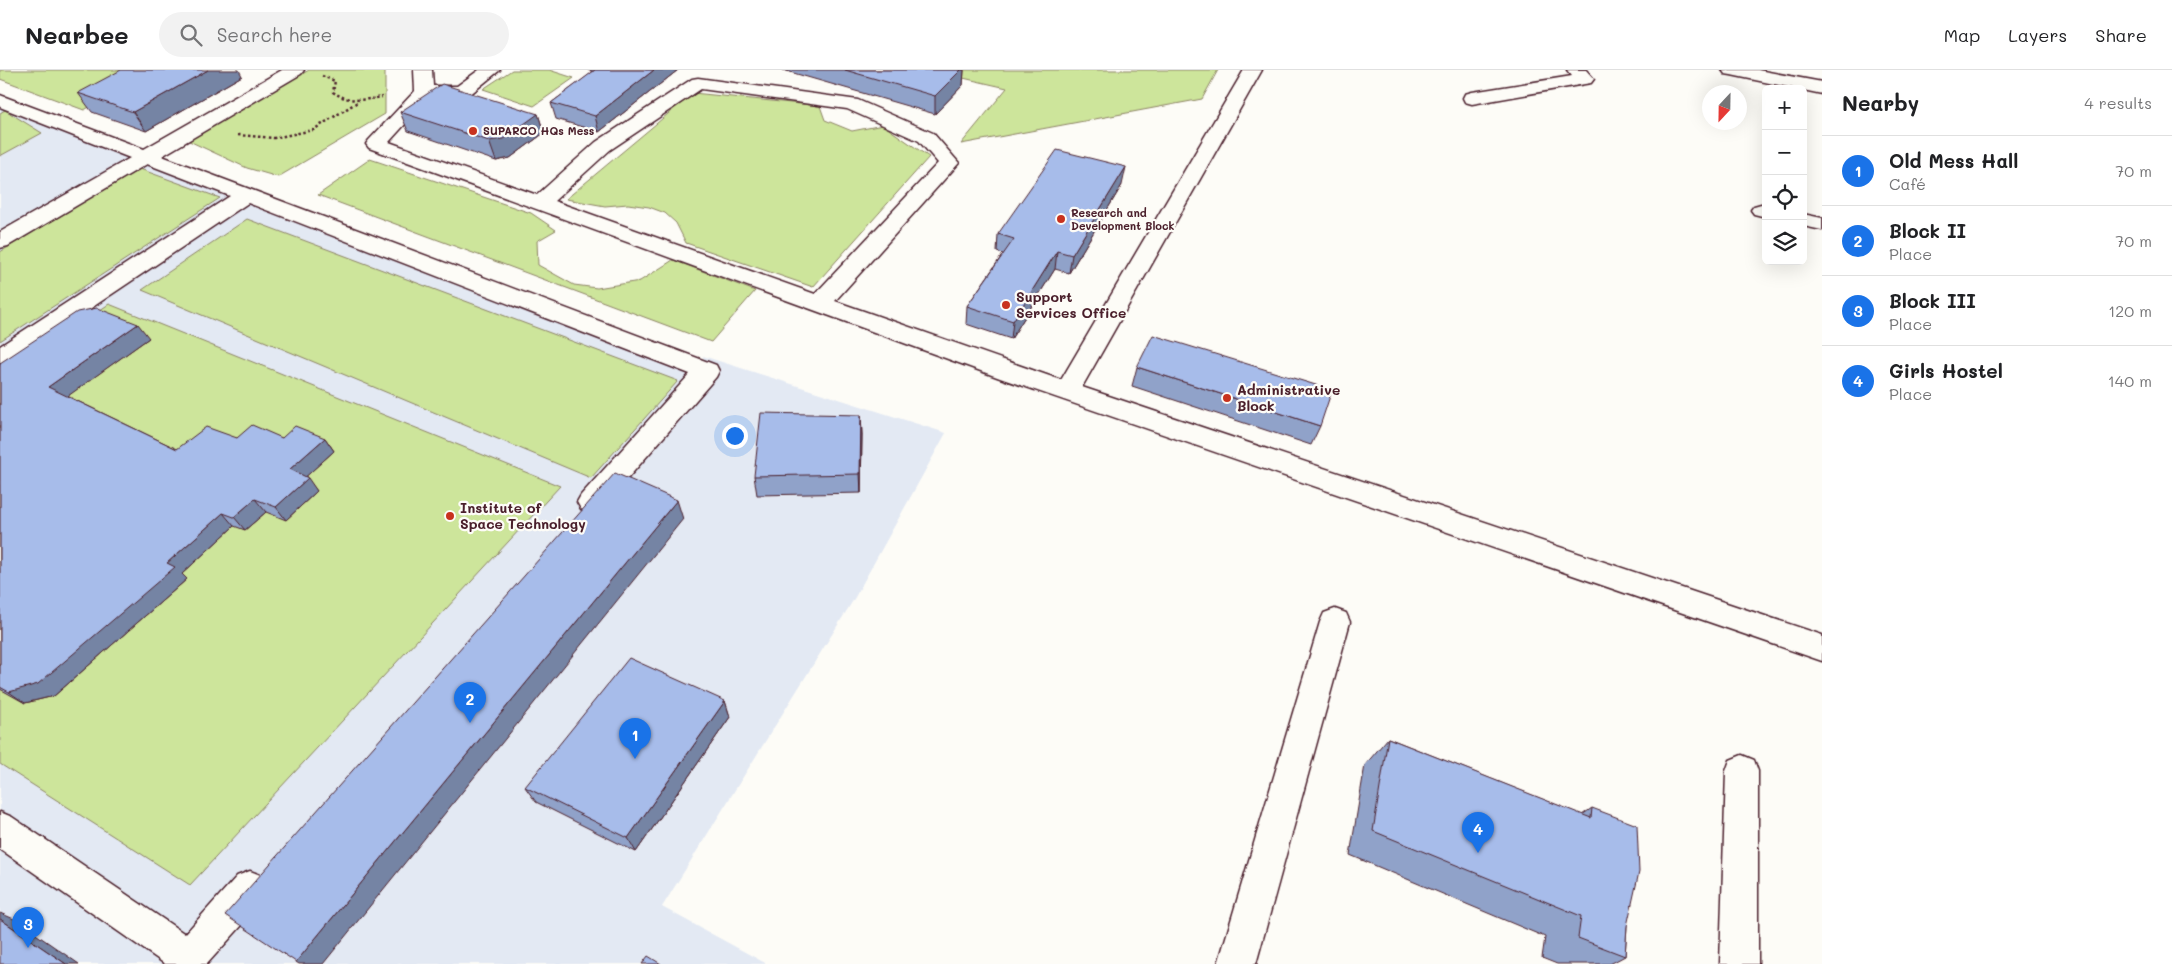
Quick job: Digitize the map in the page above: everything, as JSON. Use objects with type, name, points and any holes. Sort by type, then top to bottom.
[{"type":"street","points":[[0,241],[295,70]]},
{"type":"street","points":[[492,70],[461,92],[423,81],[376,144],[819,304],[1067,391],[1822,648]]},
{"type":"street","points":[[1067,391],[1253,70]]},
{"type":"street","points":[[1472,98],[1585,79],[1576,70]]},
{"type":"street","points":[[1731,70],[1822,88]]},
{"type":"street","points":[[1803,70],[1822,80]]},
{"type":"street","points":[[540,203],[603,146],[698,83],[851,104],[926,137],[949,164],[819,304]]},
{"type":"street","points":[[0,101],[707,371],[576,519]]},
{"type":"street","points":[[0,357],[246,196]]},
{"type":"street","points":[[1807,221],[1822,224]]},
{"type":"street","points":[[1237,964],[1335,622]]},
{"type":"street","points":[[1739,964],[1742,771]]},
{"type":"street","points":[[0,828],[188,958],[268,868]]},
{"type":"path","points":[[317,74],[335,81],[333,92],[340,98],[358,101],[385,97]]},
{"type":"path","points":[[202,123],[212,126],[220,132],[251,137],[274,138],[313,130],[358,101]]},
{"type":"shaded area","name":"Institute of Space Technology","points":[[0,108],[683,372],[706,371],[703,356],[946,433],[854,599],[662,907],[767,964],[0,964]]},
{"type":"green space","points":[[0,70],[158,70],[84,110],[0,79]]},
{"type":"green space","points":[[309,70],[385,70],[385,114],[278,177],[247,168],[187,140]]},
{"type":"green space","points":[[512,70],[549,70],[574,78],[534,106],[483,89]]},
{"type":"green space","points":[[928,70],[1218,70],[1202,99],[961,144],[1007,88]]},
{"type":"green space","points":[[693,93],[820,106],[825,120],[852,131],[883,125],[929,157],[813,287],[686,243],[676,223],[665,213],[649,207],[628,204],[605,206],[566,199]]},
{"type":"green space","points":[[5,110],[42,133],[0,156],[0,113]]},
{"type":"green space","points":[[370,159],[531,213],[556,230],[537,241],[538,265],[574,285],[597,288],[640,281],[673,260],[755,291],[711,342],[318,195]]},
{"type":"green space","points":[[140,169],[220,198],[0,341],[0,252]]},
{"type":"green space","points":[[247,219],[678,381],[591,478],[142,290]]},
{"type":"green space","points":[[109,304],[560,486],[190,885],[0,764],[0,377]]},
{"type":"building","points":[[121,70],[208,70],[133,112],[78,93]]},
{"type":"building","points":[[595,70],[654,70],[595,116],[551,103]]},
{"type":"building","points":[[845,70],[961,70],[935,96]]},
{"type":"building","points":[[442,84],[538,114],[503,139],[489,141],[400,112]]},
{"type":"building","points":[[1057,150],[1126,167],[1072,255],[1057,251],[1013,321],[967,306],[1014,239],[998,234]]},
{"type":"building","points":[[97,308],[138,324],[48,387],[177,449],[206,427],[237,438],[252,425],[282,438],[295,426],[325,438],[290,469],[308,478],[276,507],[255,499],[234,517],[223,513],[167,563],[175,567],[38,684],[9,692],[0,687],[0,363],[77,312]]},
{"type":"building","points":[[1153,335],[1332,390],[1320,426],[1137,367]]},
{"type":"building","points":[[761,413],[861,415],[860,474],[754,476]]},
{"type":"building","points":[[615,473],[677,500],[296,962],[225,915]]},
{"type":"building","points":[[629,658],[725,701],[628,838],[525,787]]},
{"type":"building","points":[[1388,738],[1591,818],[1592,808],[1637,825],[1639,872],[1627,926],[1625,956],[1578,938],[1581,916],[1373,831]]},
{"type":"building","points":[[0,919],[66,964],[0,964]]},
{"type":"building","points":[[648,956],[661,964],[642,964]]},
{"type":"place","name":"SUPARCO HQs Mess","points":[[473,131]]},
{"type":"place","name":"Research and Development Block","points":[[1061,219]]},
{"type":"place","name":"Support Services Office","points":[[1006,305]]},
{"type":"place","name":"Administrative Block","points":[[1227,398]]},
{"type":"place","name":"Institute of Space Technology","points":[[450,516]]},
{"type":"place","name":"Block II","points":[[470,723]]},
{"type":"place","name":"Old Mess Hall","points":[[635,759]]},
{"type":"place","name":"Girls Hostel","points":[[1478,853]]},
{"type":"place","name":"Block III","points":[[28,948]]}]
